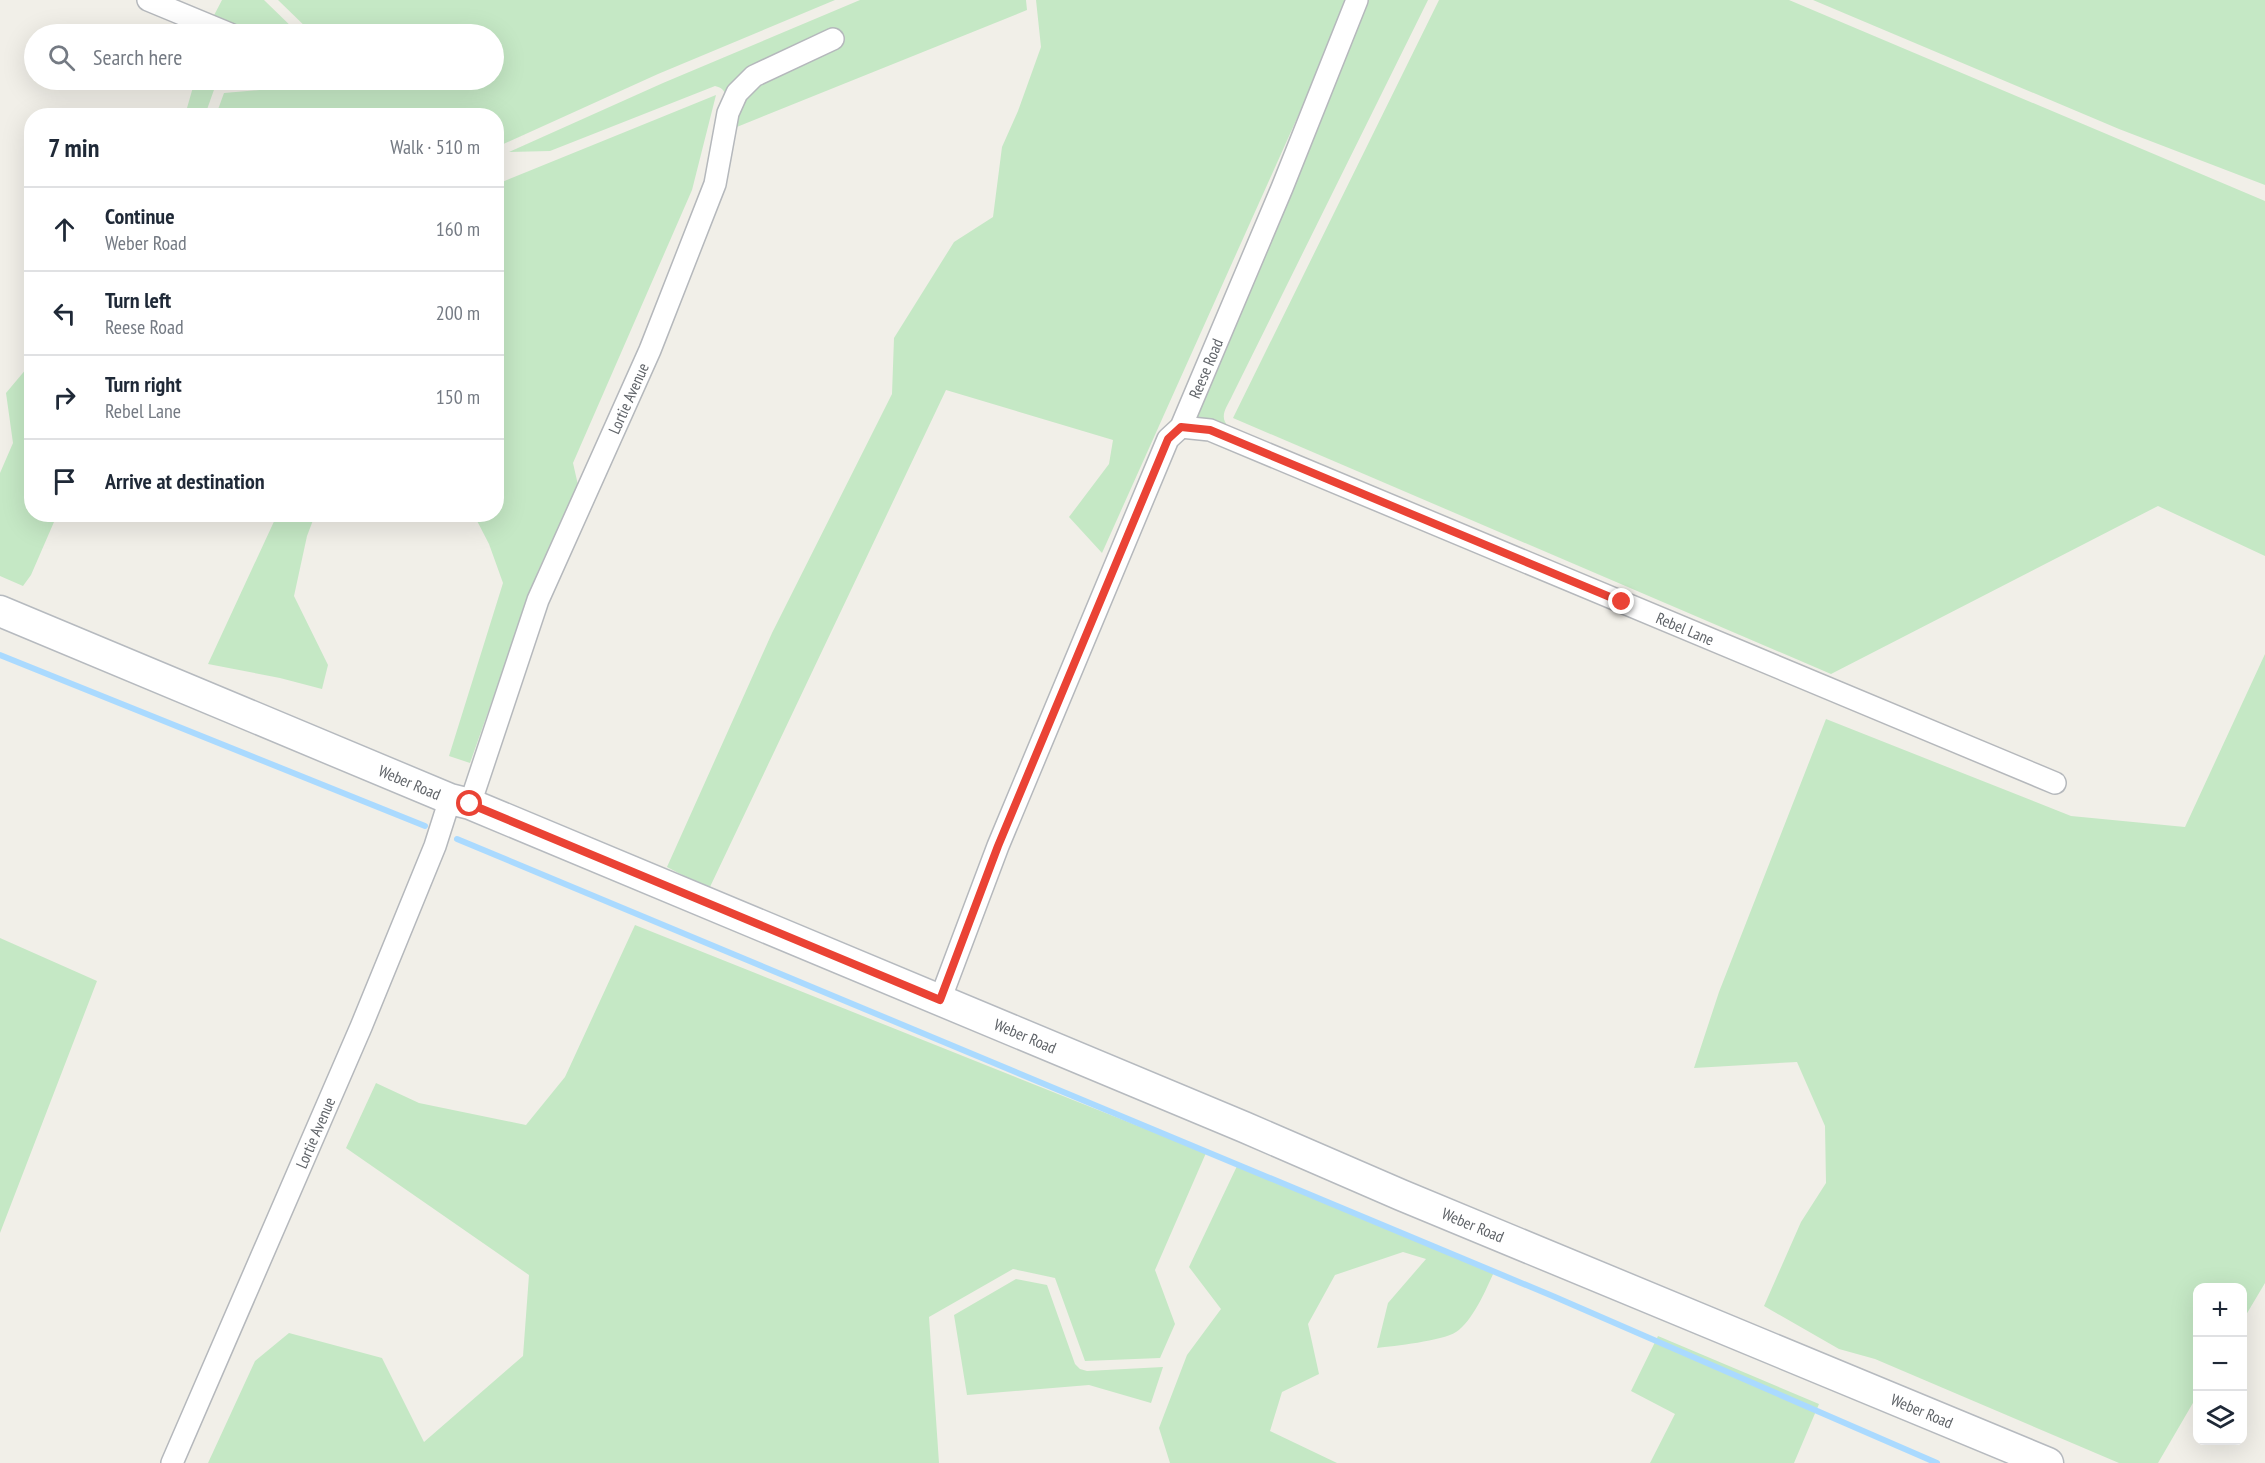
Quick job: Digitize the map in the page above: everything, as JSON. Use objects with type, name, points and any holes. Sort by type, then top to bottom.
[{"type":"street","points":[[148,0],[206,24]]},
{"type":"street","name":"Reese Road","points":[[940,1000],[998,846],[1168,439],[1181,427],[1358,0]]},
{"type":"street","name":"Lortie Avenue","points":[[172,1463],[361,1027],[435,846],[460,801],[538,600],[650,350],[715,184],[728,113],[736,93],[754,76],[833,39]]},
{"type":"street","name":"Rebel Lane","points":[[1181,427],[1210,430],[2055,783]]},
{"type":"street","name":"Weber Road","points":[[0,611],[940,1000],[1411,1200],[2048,1463]]},
{"type":"green space","points":[[222,0],[264,0],[289,24],[210,24]]},
{"type":"green space","points":[[278,0],[835,0],[658,74],[504,144],[504,108],[219,108],[224,93],[260,90],[504,90],[504,24],[303,24]]},
{"type":"green space","points":[[860,0],[1026,0],[1027,10],[717,135],[726,98],[723,90],[715,86],[550,151],[509,152],[663,83]]},
{"type":"green space","points":[[1036,0],[1350,0],[1102,553],[1069,517],[1109,464],[1113,440],[946,390],[709,889],[667,867],[772,633],[892,394],[894,338],[954,242],[993,217],[1002,147],[1018,111],[1041,47]]},
{"type":"green space","points":[[1361,0],[1428,0],[1226,408],[1224,419],[1226,423],[1229,427],[1685,622],[1208,438],[1165,438]]},
{"type":"green space","points":[[1439,0],[1789,0],[2265,201],[2265,556],[2158,506],[1831,674],[1233,418]]},
{"type":"green space","points":[[1813,0],[2265,0],[2265,185],[2119,129]]},
{"type":"green space","points":[[192,90],[214,90],[208,108],[187,108]]},
{"type":"green space","points":[[716,95],[692,190],[573,463],[578,485],[538,571],[470,763],[449,756],[503,583],[489,544],[478,522],[504,522],[504,181]]},
{"type":"green space","points":[[24,372],[24,522],[54,522],[31,575],[23,586],[0,576],[0,473],[13,443],[6,393]]},
{"type":"green space","points":[[274,522],[312,522],[307,536],[294,596],[328,665],[322,689],[208,664]]},
{"type":"green space","points":[[2265,654],[2265,1283],[2247,1313],[2247,1283],[2193,1283],[2193,1403],[2158,1463],[2119,1463],[1875,1359],[1839,1349],[1764,1306],[1801,1222],[1826,1183],[1825,1126],[1797,1062],[1694,1068],[1719,992],[1826,719],[2071,816],[2185,827]]},
{"type":"green space","points":[[635,925],[1206,1153],[1155,1270],[1175,1324],[1160,1358],[1085,1361],[1055,1278],[1013,1269],[929,1317],[939,1463],[208,1463],[255,1361],[289,1333],[382,1358],[424,1442],[523,1356],[529,1275],[346,1148],[376,1083],[419,1103],[526,1125],[565,1077]]},
{"type":"green space","points":[[0,938],[97,981],[0,1233]]},
{"type":"green space","points":[[1238,1164],[1494,1272],[1468,1321],[1456,1332],[1429,1340],[1377,1348],[1388,1303],[1426,1259],[1403,1252],[1335,1275],[1308,1324],[1319,1374],[1282,1392],[1270,1431],[1337,1463],[1170,1463],[1159,1428],[1187,1355],[1221,1309],[1189,1267]]},
{"type":"green space","points":[[1016,1279],[1047,1285],[1075,1364],[1080,1369],[1087,1371],[1163,1367],[1151,1403],[1089,1385],[967,1395],[954,1315]]},
{"type":"green space","points":[[1658,1336],[1819,1404],[1794,1463],[1650,1463],[1675,1414],[1631,1391]]},
{"type":"waterway","points":[[0,655],[425,826]]},
{"type":"waterway","points":[[457,839],[1555,1297],[1937,1463]]},
{"type":"route","points":[[470,804],[940,1000],[998,846],[1168,439],[1181,427],[1210,430],[1622,602]]}]
